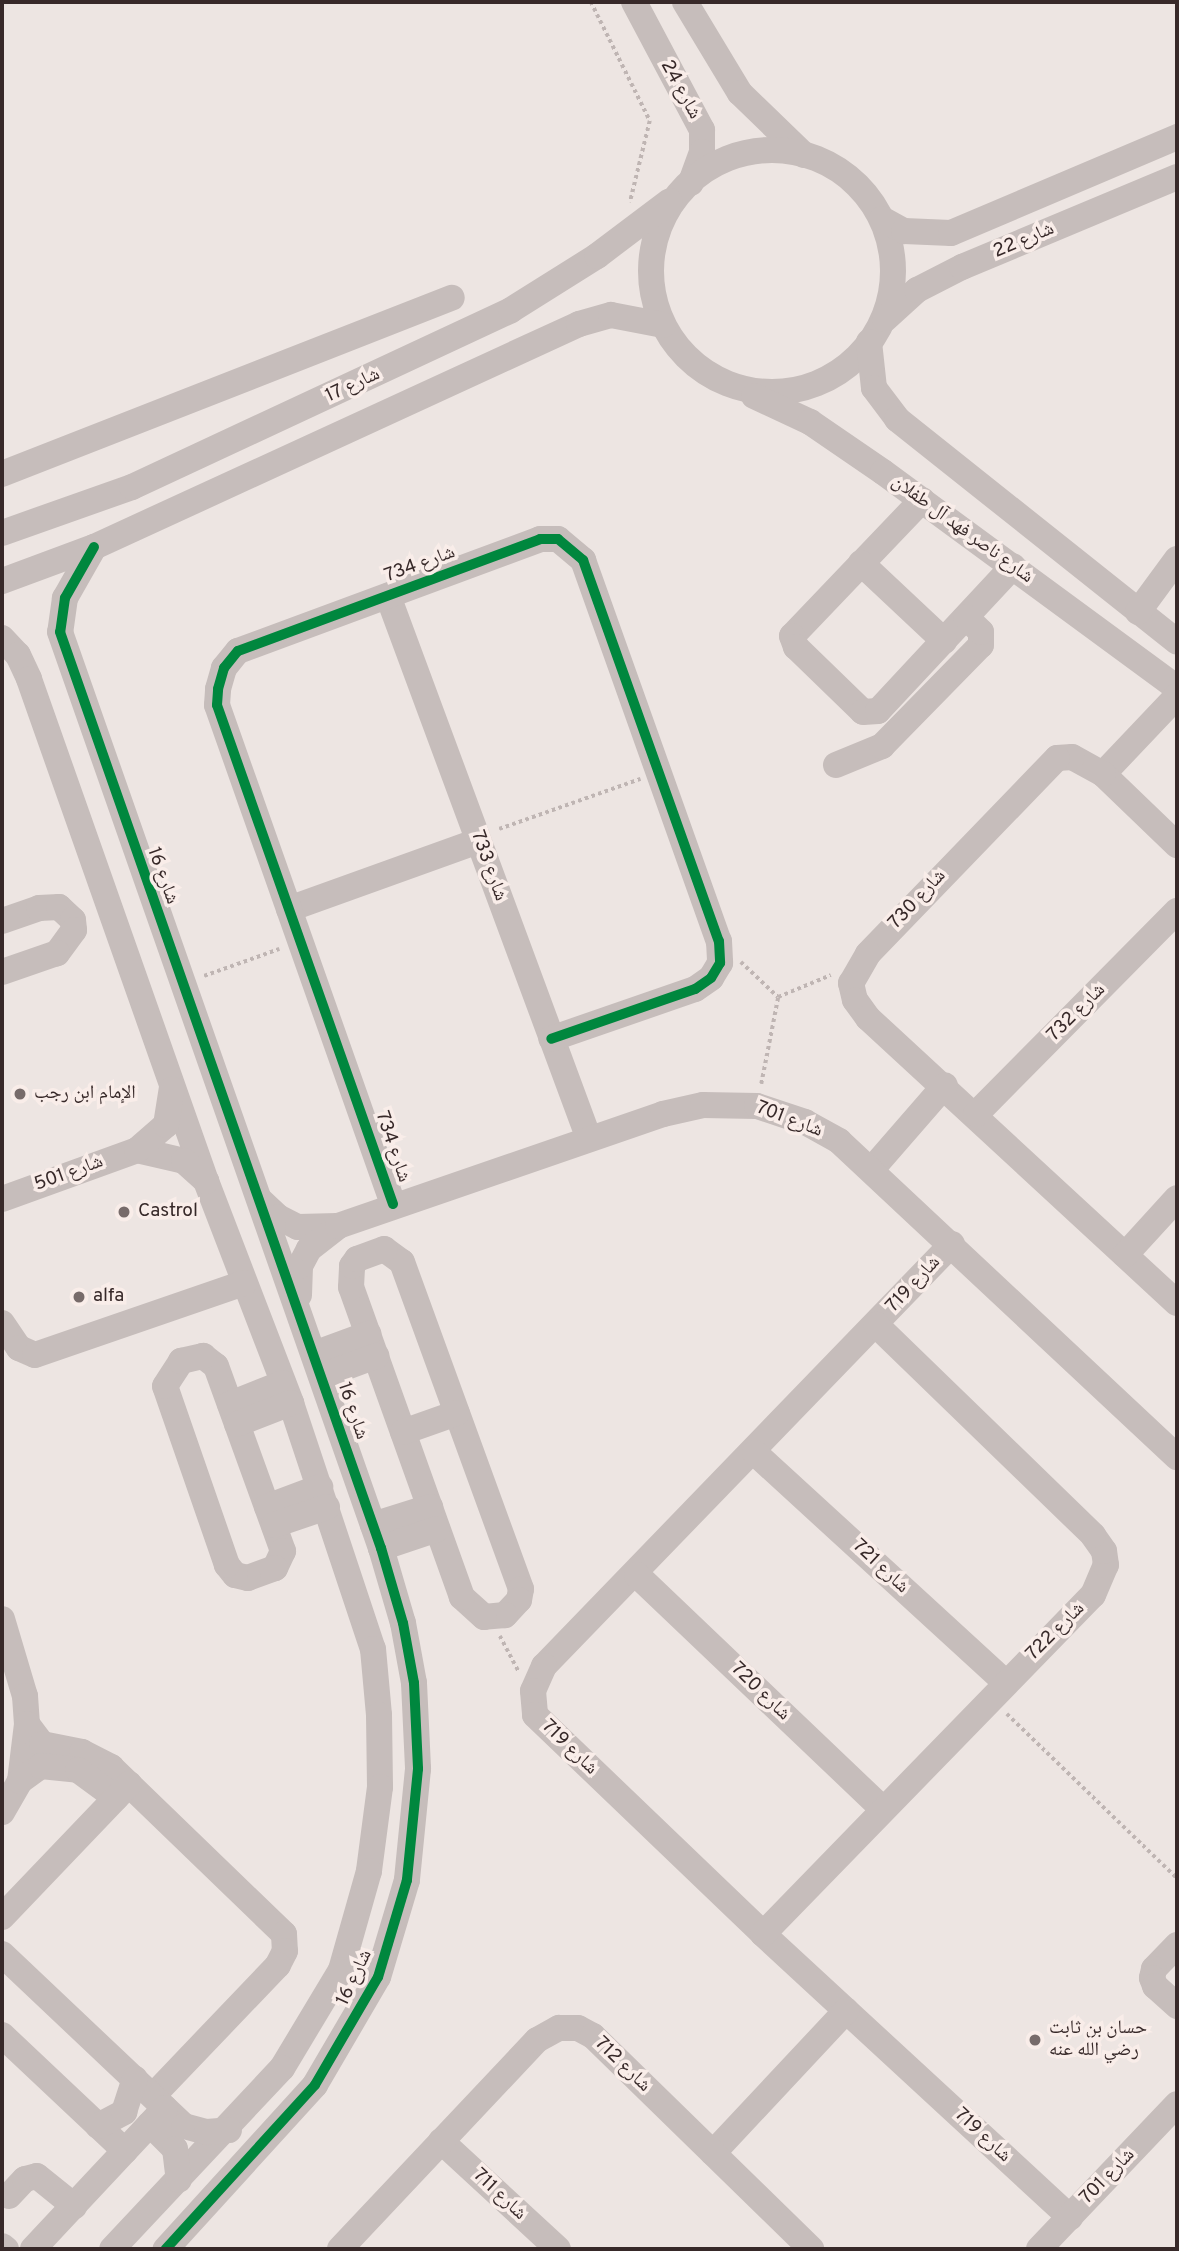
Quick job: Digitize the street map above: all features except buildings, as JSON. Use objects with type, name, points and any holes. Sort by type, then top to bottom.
[{"type":"street","name":"شارع 24","points":[[634,2],[702,130],[702,152],[686,188]]},
{"type":"street","points":[[685,2],[740,93],[804,155]]},
{"type":"street","name":"شارع 22","points":[[882,219],[904,231],[951,233],[1177,137]]},
{"type":"street","points":[[788,150],[804,155],[827,162],[859,185],[882,219],[893,258],[891,297],[875,332],[849,365],[815,385],[776,394],[737,388],[700,370],[672,341],[663,325],[654,305],[651,266],[659,227],[686,188],[710,166],[748,152],[788,150]]},
{"type":"street","name":"شارع 22","points":[[875,332],[917,290],[962,267],[1177,177]]},
{"type":"street","name":"شارع 17","points":[[2,533],[132,487],[358,384],[511,310],[629,232],[686,188]]},
{"type":"street","points":[[2,474],[452,298]]},
{"type":"street","name":"شارع 17","points":[[2,581],[94,547],[579,324],[611,315],[663,325]]},
{"type":"street","points":[[875,332],[874,388],[897,419],[1177,642]]},
{"type":"street","name":"شارع ناصر فهد آل طفلان","points":[[737,388],[810,422],[969,533],[1177,688]]},
{"type":"street","points":[[922,499],[796,630],[792,640],[863,712],[878,711],[1013,566]]},
{"type":"street","points":[[969,533],[985,518],[994,519],[1077,583],[1101,583]]},
{"type":"street","name":"شارع 734","points":[[393,1204],[217,705],[224,668],[238,651],[540,539],[558,538],[570,545],[583,560],[719,941],[720,963],[711,978],[695,989],[551,1039]]},
{"type":"street","name":"شارع 16","points":[[94,547],[65,598],[60,632],[377,1537],[403,1623],[414,1684],[418,1769],[407,1880],[396,1929],[378,1977],[315,2085],[166,2249]]},
{"type":"street","points":[[1138,612],[1177,559]]},
{"type":"street","points":[[861,563],[944,641]]},
{"type":"street","name":"شارع 733","points":[[388,596],[588,1136]]},
{"type":"street","points":[[836,765],[882,746],[981,645],[981,632],[966,617]]},
{"type":"street","name":"شارع 16","points":[[2,638],[18,655],[67,787],[206,1181],[287,1393],[373,1649],[380,1787],[369,1871],[341,1970],[282,2068],[231,2128],[112,2249]]},
{"type":"street","points":[[1103,774],[1177,696]]},
{"type":"street","name":"شارع 730","points":[[1177,845],[1103,774],[1072,757],[1057,758],[1041,770],[863,963],[851,983],[855,1000],[1177,1303]]},
{"type":"street","points":[[67,787],[84,783],[94,787],[101,799],[148,937],[183,986]]},
{"type":"street","points":[[289,909],[477,839]]},
{"type":"street","points":[[2,921],[50,906],[73,920]]},
{"type":"street","points":[[73,920],[109,906]]},
{"type":"street","name":"شارع 732","points":[[976,1114],[1177,911]]},
{"type":"street","points":[[2,972],[57,953],[71,938],[73,920]]},
{"type":"street","points":[[872,1169],[945,1085]]},
{"type":"street","name":"شارع 501","points":[[2,1199],[137,1150],[166,1125],[173,1086]]},
{"type":"street","name":"شارع 701","points":[[300,1314],[300,1266],[309,1248],[338,1226],[588,1136],[703,1105],[757,1106],[805,1122],[839,1141],[1177,1457]]},
{"type":"street","points":[[137,1150],[184,1161],[206,1181]]},
{"type":"street","points":[[1125,1255],[1177,1198]]},
{"type":"street","name":"شارع 701","points":[[261,1200],[278,1217],[298,1227],[338,1226]]},
{"type":"street","name":"شارع 719","points":[[952,1244],[637,1575],[544,1667],[533,1691],[535,1715],[763,1934],[1070,2217]]},
{"type":"street","points":[[384,1249],[402,1262],[457,1413],[521,1589],[512,1610],[495,1618],[484,1617],[467,1606],[433,1518],[351,1287],[352,1266],[365,1254],[384,1249]]},
{"type":"street","points":[[2,1323],[19,1349],[35,1355],[244,1283]]},
{"type":"street","name":"شارع 722","points":[[763,1934],[1093,1595],[1103,1580],[1104,1551],[876,1325]]},
{"type":"street","points":[[318,1365],[372,1345]]},
{"type":"street","points":[[197,1356],[208,1359],[216,1366],[233,1414],[284,1551],[280,1563],[248,1578],[235,1575],[227,1565],[166,1386],[169,1373],[181,1361],[197,1356]]},
{"type":"street","points":[[233,1414],[287,1393]]},
{"type":"street","points":[[403,1432],[457,1413]]},
{"type":"street","name":"شارع 721","points":[[755,1452],[998,1690]]},
{"type":"street","points":[[270,1516],[323,1497]]},
{"type":"street","points":[[377,1537],[433,1518]]},
{"type":"street","name":"شارع 720","points":[[637,1575],[883,1808]]},
{"type":"street","points":[[2,1619],[25,1696],[27,1724],[20,1781],[2,1812]]},
{"type":"street","points":[[27,1724],[42,1744],[98,1758],[122,1791],[273,1919],[286,1944],[278,1965],[151,2102],[125,2151],[33,2249]]},
{"type":"street","points":[[20,1781],[41,1766],[78,1770],[122,1791]]},
{"type":"street","points":[[2,1917],[122,1791]]},
{"type":"street","points":[[1177,1945],[1154,1969],[1152,1978],[1155,1986],[1177,2006]]},
{"type":"street","points":[[2,1954],[151,2102],[195,2130],[231,2128],[223,2156],[141,2243],[139,2249]]},
{"type":"street","points":[[713,2153],[846,2011]]},
{"type":"street","name":"شارع 712","points":[[340,2249],[537,2040],[559,2028],[578,2028],[593,2036],[811,2249]]},
{"type":"street","points":[[2,2035],[125,2151]]},
{"type":"street","points":[[98,2126],[151,2102]]},
{"type":"street","points":[[151,2102],[175,2149],[179,2180]]},
{"type":"street","name":"شارع 701","points":[[1039,2249],[1177,2104]]},
{"type":"street","name":"شارع 711","points":[[440,2141],[558,2249]]},
{"type":"street","points":[[9,2196],[24,2179],[37,2176],[74,2206]]},
{"type":"street","points":[[2,2246],[6,2249]]},
{"type":"path","points":[[591,2],[650,121],[642,165],[631,186],[629,232]]},
{"type":"path","points":[[477,839],[659,772]]},
{"type":"path","points":[[183,986],[300,941]]},
{"type":"path","points":[[719,941],[778,997]]},
{"type":"path","points":[[778,997],[863,963]]},
{"type":"path","points":[[757,1106],[778,997]]},
{"type":"path","points":[[495,1618],[504,1650],[533,1691]]},
{"type":"path","points":[[998,1690],[1177,1878]]},
{"type":"cycle path","points":[[393,1204],[217,705],[218,689],[224,668],[238,651],[540,539],[558,539],[583,560],[719,941],[720,963],[711,978],[695,989],[551,1039]]},
{"type":"cycle path","points":[[94,547],[65,598],[60,632],[381,1548],[403,1623],[414,1683],[418,1769],[407,1880],[378,1977],[315,2085],[166,2249]]},
{"type":"place","name":"الإمام ابن رجب","points":[[20,1094]]},
{"type":"place","name":"Castrol","points":[[124,1212]]},
{"type":"place","name":"alfa","points":[[79,1297]]},
{"type":"place","name":"حسان بن ثابت رضي الله عنه","points":[[1035,2040]]}]
